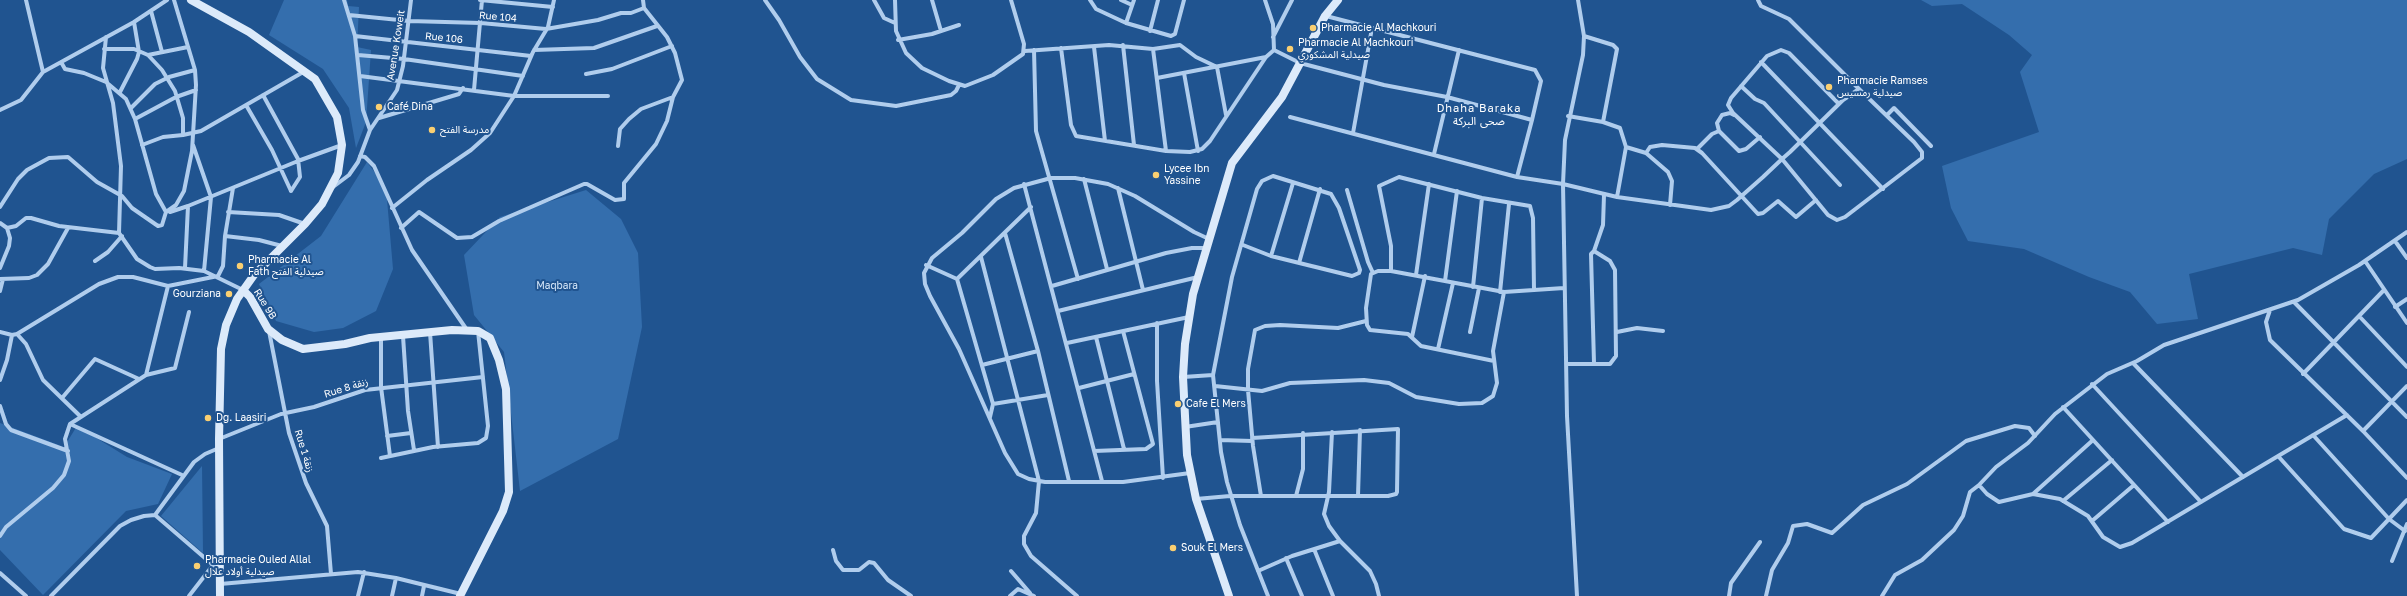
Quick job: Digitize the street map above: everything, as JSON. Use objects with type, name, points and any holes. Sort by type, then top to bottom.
[{"type":"street","points":[[26,0],[43,72]]},
{"type":"street","points":[[0,110],[21,100],[43,72],[134,22],[167,0]]},
{"type":"street","points":[[0,207],[18,178],[27,170],[49,158],[68,157],[97,182],[122,196],[132,208],[159,227],[168,212],[183,196],[193,143],[196,90],[195,70],[174,0]]},
{"type":"street","points":[[191,0],[249,32],[306,71],[320,86],[333,106],[340,126],[342,145],[338,173],[322,204],[305,224],[254,275],[243,290],[230,314],[221,348],[217,566],[220,596]]},
{"type":"street","points":[[344,0],[355,36],[363,110],[370,130]]},
{"type":"street","name":"Avenue Koweit","points":[[330,190],[349,175],[360,156],[370,130],[394,97],[400,80],[404,59],[411,0]]},
{"type":"street","points":[[474,90],[479,50],[482,0],[554,7]]},
{"type":"street","points":[[392,208],[484,140],[514,96],[531,56],[546,29],[554,7],[554,0]]},
{"type":"street","points":[[401,228],[416,214],[421,213],[457,238],[472,237],[499,221],[584,184],[615,200],[624,199],[624,183],[656,144],[667,121],[674,97],[681,84],[682,75],[672,46],[667,37],[644,8],[643,0]]},
{"type":"street","points":[[765,0],[779,20],[800,57],[817,79],[851,100],[896,106],[951,95],[956,91],[959,85]]},
{"type":"street","points":[[874,0],[884,18],[895,22]]},
{"type":"street","points":[[896,0],[895,22],[898,40],[906,53],[922,68],[959,85],[971,85],[993,75],[1020,57],[1025,51],[1061,48],[1123,45],[1139,49],[1153,49],[1180,45],[1196,57],[1217,67]]},
{"type":"street","points":[[932,0],[941,31]]},
{"type":"street","points":[[1011,0],[1025,51]]},
{"type":"street","points":[[1090,0],[1096,9],[1126,23],[1150,31],[1174,35],[1184,0]]},
{"type":"street","points":[[1121,0],[1133,2],[1126,23]]},
{"type":"street","points":[[1150,31],[1158,0]]},
{"type":"street","points":[[1264,0],[1272,18],[1274,50]]},
{"type":"street","points":[[1273,38],[1292,0]]},
{"type":"street","points":[[1229,596],[1196,499],[1190,474],[1184,427],[1183,377],[1189,317],[1206,248],[1232,163],[1282,98],[1331,4],[1338,0]]},
{"type":"street","points":[[1577,596],[1569,477],[1563,184],[1565,140],[1568,116],[1580,72],[1584,36],[1578,0]]},
{"type":"street","points":[[1758,0],[1761,6],[1789,19],[1914,142],[1923,155],[1920,162],[1840,220],[1834,220],[1782,160],[1760,137],[1730,110],[1728,103],[1761,62],[1770,53],[1778,51],[1790,53],[1839,104]]},
{"type":"street","name":"Rue 104","points":[[349,15],[409,21],[481,23],[546,29],[620,13],[631,13],[644,8]]},
{"type":"street","points":[[151,11],[162,52]]},
{"type":"street","points":[[1325,16],[1526,66],[1538,73],[1541,81],[1517,177]]},
{"type":"street","points":[[120,92],[135,66],[139,52],[134,22]]},
{"type":"street","points":[[534,50],[594,48],[657,26]]},
{"type":"street","points":[[898,40],[959,26]]},
{"type":"street","points":[[1352,133],[1372,28]]},
{"type":"street","name":"Rue 106","points":[[355,36],[531,56]]},
{"type":"street","points":[[1584,36],[1613,45],[1618,51],[1603,122]]},
{"type":"street","points":[[95,261],[108,252],[120,235],[122,196],[122,166],[113,103],[103,68],[106,37]]},
{"type":"street","points":[[1123,45],[1134,145]]},
{"type":"street","points":[[586,74],[612,69],[672,46]]},
{"type":"street","points":[[148,55],[188,47]]},
{"type":"street","points":[[1094,47],[1105,141]]},
{"type":"street","points":[[104,49],[124,48],[148,55],[169,77],[183,118],[183,135]]},
{"type":"street","points":[[1061,48],[1073,133],[1076,136],[1166,151],[1198,151],[1210,141],[1266,57],[1274,50]]},
{"type":"street","points":[[1153,49],[1166,151]]},
{"type":"street","points":[[1034,50],[1036,131],[1051,178],[1078,278]]},
{"type":"street","points":[[1274,50],[1300,62],[1362,80],[1447,97],[1532,120]]},
{"type":"street","points":[[1434,154],[1459,50]]},
{"type":"street","points":[[358,55],[477,68],[523,76]]},
{"type":"street","points":[[1157,78],[1266,57]]},
{"type":"street","points":[[61,62],[65,69],[84,73],[106,82],[120,92],[131,108],[135,119],[156,194],[168,212]]},
{"type":"street","points":[[1761,62],[1883,189]]},
{"type":"street","points":[[1217,67],[1226,115]]},
{"type":"street","points":[[131,108],[152,85],[169,77],[195,70]]},
{"type":"street","points":[[142,146],[163,136],[193,133],[208,127],[263,94],[306,71]]},
{"type":"street","points":[[1184,73],[1198,151]]},
{"type":"street","points":[[360,76],[464,88],[514,96],[608,96]]},
{"type":"street","points":[[1741,86],[1755,99],[1764,103],[1840,185]]},
{"type":"street","points":[[379,119],[459,94],[464,88]]},
{"type":"street","points":[[1290,117],[1517,177],[1563,184],[1604,195],[1670,205],[1719,209],[1729,206],[1742,195],[1782,160],[1839,104],[1859,89]]},
{"type":"street","points":[[135,119],[176,97],[196,90]]},
{"type":"street","points":[[246,105],[291,191],[300,176],[298,161],[276,115],[263,94]]},
{"type":"street","points":[[618,146],[620,129],[629,119],[641,109],[674,97]]},
{"type":"street","points":[[1887,115],[1894,108],[1931,146]]},
{"type":"street","points":[[1736,116],[1730,113],[1722,115],[1718,123],[1719,131],[1739,151],[1746,149],[1760,137]]},
{"type":"street","points":[[1568,116],[1613,124],[1620,128],[1626,147],[1617,197]]},
{"type":"street","points":[[1697,149],[1712,134],[1719,131]]},
{"type":"street","points":[[193,143],[211,197],[204,271]]},
{"type":"street","points":[[168,212],[188,206],[280,168],[342,145]]},
{"type":"street","points":[[1646,154],[1650,147],[1662,145],[1697,149],[1742,195],[1758,214],[1763,213],[1778,201],[1796,217],[1816,200]]},
{"type":"street","points":[[1626,147],[1646,154],[1671,176],[1670,205]]},
{"type":"street","points":[[360,156],[365,157],[374,166],[412,250],[468,330]]},
{"type":"street","points":[[1243,244],[1271,256],[1352,276],[1359,273],[1360,270],[1336,201],[1331,194],[1320,189],[1269,176],[1260,183],[1232,277],[1213,375],[1220,440],[1230,496],[1268,596]]},
{"type":"street","points":[[1190,474],[1129,481],[1039,481],[1023,477],[1014,468],[959,349],[927,290],[924,278],[926,265],[932,258],[962,233],[996,200],[1024,184],[1051,178],[1065,177],[1084,179],[1118,188],[1194,232],[1210,239]]},
{"type":"street","points":[[1391,271],[1391,246],[1379,186],[1399,177],[1509,204],[1530,206],[1532,213],[1534,290]]},
{"type":"street","points":[[1084,179],[1107,269]]},
{"type":"street","points":[[1271,256],[1293,183]]},
{"type":"street","points":[[1024,184],[1079,388],[1102,481]]},
{"type":"street","points":[[1416,275],[1429,184]]},
{"type":"street","points":[[0,332],[12,335],[17,334],[88,291],[118,277],[133,277],[168,286],[218,276],[223,266],[228,212],[233,188]]},
{"type":"street","points":[[1118,188],[1143,290]]},
{"type":"street","points":[[1299,263],[1320,189]]},
{"type":"street","points":[[1348,190],[1368,262],[1373,273]]},
{"type":"street","points":[[1444,281],[1456,191]]},
{"type":"street","points":[[1594,363],[1591,254],[1594,251],[1603,226],[1604,195]]},
{"type":"street","points":[[1473,287],[1482,198]]},
{"type":"street","points":[[1214,386],[1248,390],[1273,389],[1290,383],[1364,380],[1389,383],[1416,397],[1459,404],[1476,405],[1487,401],[1495,393],[1497,376],[1493,352],[1502,292],[1509,204]]},
{"type":"street","points":[[185,268],[188,206]]},
{"type":"street","points":[[958,279],[982,258],[1031,207]]},
{"type":"street","points":[[228,212],[279,215],[305,224]]},
{"type":"street","points":[[7,228],[16,226],[26,218],[31,218],[68,228],[120,235]]},
{"type":"street","points":[[0,223],[7,228],[10,238],[9,246],[0,268]]},
{"type":"street","points":[[0,291],[2,279],[29,278],[37,275],[48,264],[68,228]]},
{"type":"street","points":[[1882,596],[1894,575],[1922,560],[1954,530],[1962,516],[1970,492],[1996,467],[2035,436],[2063,407],[2092,384],[2107,374],[2133,363],[2164,345],[2294,302],[2366,261],[2407,232]]},
{"type":"street","points":[[1005,233],[1038,351],[1069,481]]},
{"type":"street","name":"Rue 9B","points":[[120,235],[137,259],[150,267],[155,269],[185,268],[204,271],[218,276],[243,290],[250,297],[268,329],[294,346],[308,349],[381,337],[403,336],[430,332],[468,330],[481,332]]},
{"type":"street","points":[[225,236],[259,240],[283,246]]},
{"type":"street","points":[[2395,241],[2407,258]]},
{"type":"street","points":[[1052,286],[1107,269],[1192,248],[1206,248]]},
{"type":"street","points":[[1566,364],[1610,364],[1615,360],[1617,332],[1615,270],[1610,261],[1594,251]]},
{"type":"street","points":[[982,258],[1009,358],[1039,481],[1036,513],[1024,536],[1024,544],[1031,556],[1076,596]]},
{"type":"street","points":[[2366,261],[2407,323]]},
{"type":"street","points":[[926,265],[958,279]]},
{"type":"street","points":[[1373,273],[1391,271],[1425,276],[1502,292],[1564,288]]},
{"type":"street","points":[[1373,273],[1369,280],[1366,321],[1370,330],[1408,334],[1421,346],[1494,361]]},
{"type":"street","points":[[1412,337],[1425,276]]},
{"type":"street","points":[[1058,311],[1198,277]]},
{"type":"street","points":[[958,279],[993,404],[990,417]]},
{"type":"street","points":[[1438,349],[1453,283]]},
{"type":"street","points":[[146,375],[168,286]]},
{"type":"street","points":[[1470,332],[1479,288]]},
{"type":"street","points":[[2303,374],[2384,290]]},
{"type":"street","points":[[2395,307],[2407,299]]},
{"type":"street","points":[[2294,302],[2335,341],[2407,417]]},
{"type":"street","points":[[2270,310],[2266,322],[2270,340],[2303,374],[2364,431],[2407,478]]},
{"type":"street","points":[[0,536],[6,527],[53,488],[64,475],[69,461],[65,439],[70,424],[80,416],[146,375],[175,368],[189,312]]},
{"type":"street","points":[[2359,316],[2407,367]]},
{"type":"street","points":[[1067,343],[1189,317]]},
{"type":"street","points":[[1261,496],[1252,439],[1248,390],[1250,354],[1255,330],[1257,328],[1280,325],[1338,328],[1366,321]]},
{"type":"street","points":[[1157,323],[1157,381],[1163,478]]},
{"type":"street","points":[[1617,332],[1636,328],[1663,331]]},
{"type":"street","name":"Rue 1 زنقة","points":[[268,329],[289,433],[303,477],[327,526],[331,574]]},
{"type":"street","points":[[1094,451],[1146,449],[1153,444],[1123,331]]},
{"type":"street","points":[[430,332],[438,447]]},
{"type":"street","points":[[382,458],[414,450],[478,443],[486,438],[488,426],[483,377],[481,332]]},
{"type":"street","points":[[220,584],[364,572],[396,578],[461,595],[504,511],[509,492],[505,382],[494,346],[481,332]]},
{"type":"street","points":[[17,334],[26,344],[43,380],[80,416]]},
{"type":"street","points":[[0,380],[7,360],[12,335]]},
{"type":"street","points":[[403,336],[411,433],[414,450]]},
{"type":"street","points":[[381,337],[381,386],[390,456]]},
{"type":"street","points":[[1096,337],[1124,450]]},
{"type":"street","points":[[982,365],[1038,351]]},
{"type":"street","points":[[62,398],[95,359],[139,379]]},
{"type":"street","points":[[2133,363],[2243,477]]},
{"type":"street","points":[[1079,388],[1134,374]]},
{"type":"street","points":[[1183,377],[1213,375]]},
{"type":"street","name":"Rue 8 زنقة","points":[[219,439],[286,413],[314,407],[350,394],[381,386],[407,385],[483,377]]},
{"type":"street","points":[[2092,384],[2201,502]]},
{"type":"street","points":[[2364,431],[2407,386]]},
{"type":"street","points":[[993,404],[1048,394]]},
{"type":"street","points":[[0,406],[6,424],[11,430],[68,451]]},
{"type":"street","points":[[2063,407],[2168,522]]},
{"type":"street","points":[[1979,484],[1987,494],[1999,502],[2033,494],[2052,496],[2063,501],[2092,521],[2103,537],[2120,547],[2132,543],[2347,415]]},
{"type":"street","points":[[1184,427],[1218,422]]},
{"type":"street","points":[[70,424],[182,475]]},
{"type":"street","points":[[1766,596],[1772,570],[1788,543],[1793,526],[1807,524],[1832,533],[1863,506],[1906,484],[1966,441],[2015,426],[2029,428],[2035,436]]},
{"type":"street","points":[[1196,499],[1230,496],[1394,495],[1397,492],[1398,429],[1303,433],[1252,439],[1220,440]]},
{"type":"street","points":[[1358,496],[1360,430]]},
{"type":"street","points":[[1332,432],[1329,495],[1325,517],[1340,541],[1370,571],[1376,584],[1379,596]]},
{"type":"street","points":[[387,436],[411,433]]},
{"type":"street","points":[[1296,496],[1303,469],[1303,433]]},
{"type":"street","points":[[2313,435],[2389,519],[2405,531]]},
{"type":"street","points":[[2033,494],[2093,440]]},
{"type":"street","points":[[51,596],[124,523],[137,518],[155,515],[182,475],[199,458],[219,448]]},
{"type":"street","points":[[2278,456],[2344,529],[2371,538],[2407,500]]},
{"type":"street","points":[[2063,501],[2112,460]]},
{"type":"street","points":[[2092,521],[2134,485]]},
{"type":"street","points":[[155,515],[217,566]]},
{"type":"street","points":[[2392,561],[2407,524]]},
{"type":"street","points":[[1258,570],[1286,558],[1340,541]]},
{"type":"street","points":[[1729,596],[1732,583],[1760,542]]},
{"type":"street","points":[[1314,549],[1333,596]]},
{"type":"street","points":[[833,550],[836,561],[843,570],[860,570],[869,562],[874,563],[888,580],[911,596]]},
{"type":"street","points":[[1286,558],[1302,596]]},
{"type":"street","points":[[189,596],[217,566]]},
{"type":"street","points":[[1011,571],[1034,596]]},
{"type":"street","points":[[358,596],[364,572]]},
{"type":"street","points":[[0,573],[26,596]]},
{"type":"street","points":[[392,596],[396,578]]},
{"type":"street","points":[[422,596],[424,586]]},
{"type":"street","points":[[1010,596],[1018,590],[1030,593]]},
{"type":"green space","points":[[284,0],[347,0],[348,6],[359,7],[357,47],[371,50],[366,122],[356,148],[349,108],[323,69],[269,35]]},
{"type":"green space","points":[[1921,0],[2407,0],[2407,159],[2374,174],[2329,219],[2322,255],[2293,248],[2189,274],[2198,319],[2157,324],[2130,292],[2089,277],[2024,249],[1968,241],[1951,208],[1942,166],[2039,132],[2020,72],[2032,55],[2009,35],[1962,4],[1932,6]]},
{"type":"green space","points":[[367,162],[386,188],[393,269],[376,311],[343,328],[314,332],[276,321],[259,284],[321,236]]},
{"type":"green space","name":"Maqbara","points":[[586,190],[621,219],[638,253],[642,327],[618,439],[520,491],[504,352],[474,315],[464,255],[500,217]]},
{"type":"green space","points":[[0,423],[64,447],[77,426],[127,457],[172,474],[158,504],[126,511],[43,595],[0,550]]},
{"type":"green space","points":[[202,466],[203,553],[161,516]]},
{"type":"place","name":"Pharmacie Al Machkouri","points":[[1313,28]]},
{"type":"place","name":"Pharmacie Al Machkouri صيدلية المشكوري","points":[[1290,49]]},
{"type":"place","name":"Pharmacie Ramses صيدلية رمسيس","points":[[1829,87]]},
{"type":"place","name":"Café Dina","points":[[379,107]]},
{"type":"place","name":"مدرسة الفتح","points":[[432,130]]},
{"type":"place","name":"Lycee Ibn Yassine","points":[[1156,175]]},
{"type":"place","name":"Pharmacie Al Fath صيدلية الفتح","points":[[240,266]]},
{"type":"place","name":"Gourziana","points":[[229,294]]},
{"type":"place","name":"Cafe El Mers","points":[[1178,404]]},
{"type":"place","name":"Dg. Laasiri","points":[[208,418]]},
{"type":"place","name":"Souk El Mers","points":[[1173,548]]},
{"type":"place","name":"Pharmacie Ouled Allal صيدلية أولاد علال","points":[[197,566]]},
{"type":"district","name":"Dhaha Baraka ضحى البركة","points":[[1479,115]]}]
